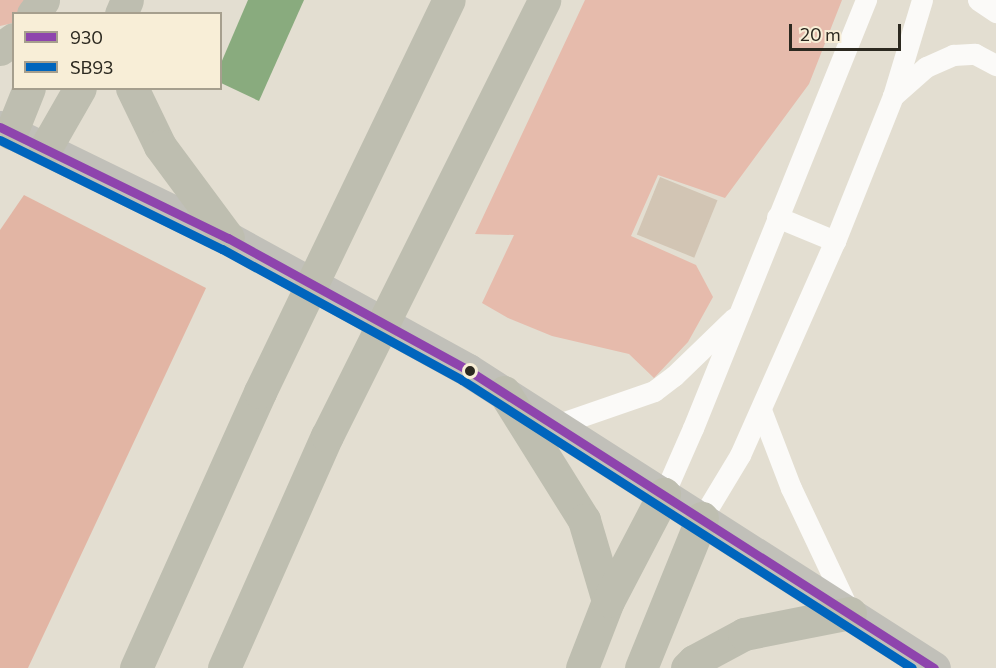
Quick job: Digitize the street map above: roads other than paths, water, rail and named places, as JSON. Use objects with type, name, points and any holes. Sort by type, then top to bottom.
[{"type":"highway","points":[[136,668],[289,332],[449,0]]},
{"type":"highway","points":[[224,668],[360,368],[544,0]]},
{"type":"highway","points":[[5,130],[28,90]]},
{"type":"highway","points":[[45,148],[79,90]]},
{"type":"highway","points":[[133,90],[160,146],[228,238]]},
{"type":"highway","points":[[504,392],[584,520],[608,601]]},
{"type":"highway","points":[[582,668],[608,601],[664,494]]},
{"type":"highway","points":[[641,668],[702,518]]},
{"type":"highway","points":[[687,668],[694,661],[744,634],[850,613]]},
{"type":"main road","points":[[5,130],[228,238],[468,370],[934,668]]},
{"type":"lane","points":[[664,494],[741,311],[866,0]]},
{"type":"lane","points":[[702,518],[740,455],[836,241],[893,96],[922,0]]},
{"type":"lane","points":[[978,0],[996,12]]},
{"type":"lane","points":[[893,96],[926,68],[953,55],[975,54],[996,65]]},
{"type":"lane","points":[[777,217],[836,241]]},
{"type":"lane","points":[[556,425],[654,391],[674,376],[741,311]]},
{"type":"lane","points":[[760,410],[791,488],[850,613]]}]
